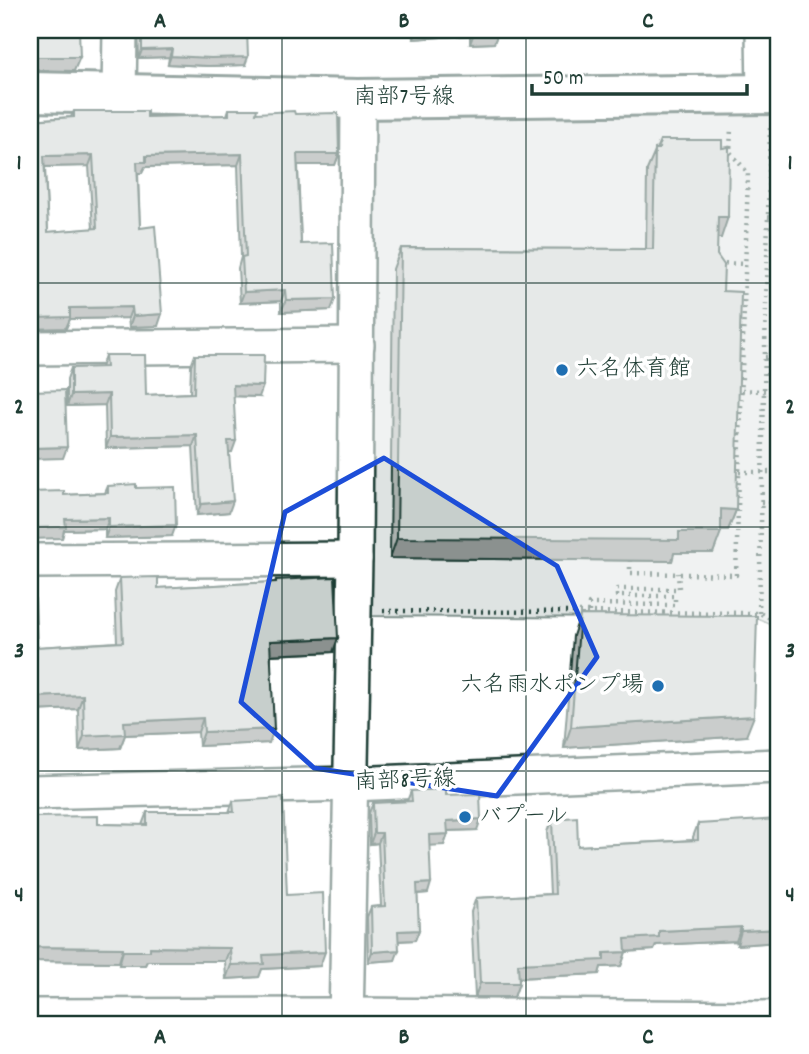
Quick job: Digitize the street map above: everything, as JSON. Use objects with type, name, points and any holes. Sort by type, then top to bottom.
[{"type":"street","points":[[119,93],[120,30]]},
{"type":"street","points":[[762,94],[763,30]]},
{"type":"street","name":"南部7号線","points":[[30,92],[358,99],[762,94]]},
{"type":"street","points":[[346,1019],[355,559],[358,99]]},
{"type":"street","points":[[30,348],[357,345]]},
{"type":"street","points":[[30,561],[355,559]]},
{"type":"street","name":"南部8号線","points":[[30,792],[351,784],[779,766]]},
{"type":"street","points":[[30,1016],[346,1019],[779,1018]]},
{"type":"path","points":[[759,613],[768,218],[762,94]]},
{"type":"path","points":[[630,560],[630,573],[736,575],[748,173],[730,152],[762,94]]},
{"type":"path","points":[[768,218],[779,218]]},
{"type":"path","points":[[710,262],[745,264]]},
{"type":"path","points":[[765,357],[779,357]]},
{"type":"path","points":[[743,390],[779,392]]},
{"type":"path","points":[[731,427],[741,427]]},
{"type":"path","points":[[739,471],[779,472]]},
{"type":"path","points":[[761,503],[779,503]]},
{"type":"path","points":[[589,612],[589,604],[675,605],[676,596],[617,596],[617,589],[679,589],[678,573]]},
{"type":"path","points":[[354,611],[759,613],[779,622]]},
{"type":"highlighted area","points":[[384,458],[557,566],[597,657],[497,796],[314,768],[241,702],[285,512]]},
{"type":"shaded area","points":[[372,113],[779,113],[779,628],[759,619],[371,616]]},
{"type":"building","points":[[30,30],[79,30],[80,57],[30,57]]},
{"type":"building","points":[[142,30],[247,31],[248,57],[171,56],[172,49],[142,50]]},
{"type":"building","points":[[229,109],[257,109],[256,113],[338,113],[339,154],[297,154],[301,244],[333,243],[335,299],[286,300],[285,290],[244,292],[242,257],[246,256],[242,154],[146,156],[146,162],[137,162],[140,228],[155,226],[162,314],[133,316],[132,307],[70,308],[70,317],[30,319],[30,120],[74,117],[74,111],[147,111],[147,117],[229,115]],"holes":[[[93,155],[97,228],[48,232],[44,156]]]},
{"type":"building","name":"六名体育館","points":[[660,140],[722,140],[722,148],[729,147],[728,217],[718,217],[717,255],[724,265],[723,291],[741,292],[736,510],[721,509],[721,532],[679,532],[679,540],[397,538],[401,248],[653,249],[655,149],[659,149]]},
{"type":"building","points":[[105,355],[145,355],[146,395],[194,393],[195,355],[264,355],[263,386],[233,385],[236,441],[228,441],[233,501],[201,504],[197,435],[110,437],[109,394],[71,395],[71,368],[106,367]]},
{"type":"building","points":[[65,390],[67,447],[30,448],[30,391]]},
{"type":"building","points":[[136,484],[136,488],[175,487],[176,525],[109,527],[109,518],[65,519],[66,527],[30,528],[30,492],[64,491],[64,495],[108,493],[108,486]]},
{"type":"building","points":[[34,575],[37,647],[123,642],[120,578],[158,577],[158,588],[335,577],[338,638],[270,641],[274,729],[204,732],[203,718],[124,722],[125,734],[84,736],[83,695],[30,697],[30,576]]},
{"type":"building","name":"六名雨水ポンプ場","points":[[580,615],[757,616],[754,716],[571,727]]},
{"type":"building","points":[[446,789],[446,795],[480,794],[481,819],[447,821],[448,834],[429,835],[431,883],[417,884],[419,930],[398,931],[399,950],[372,952],[371,907],[385,906],[382,833],[374,833],[373,803],[412,801],[411,791]]},
{"type":"building","points":[[283,798],[287,895],[323,893],[325,952],[263,955],[264,964],[231,965],[230,948],[150,947],[150,951],[123,951],[123,948],[30,947],[30,817],[98,816],[98,824],[147,825],[147,812],[234,812],[233,801]]},
{"type":"building","points":[[577,817],[578,846],[698,840],[698,824],[779,819],[779,929],[741,931],[741,927],[659,931],[659,937],[625,939],[626,952],[604,953],[604,960],[518,964],[519,983],[480,983],[476,898],[555,894],[552,819]]},
{"type":"place","name":"六名体育館","points":[[562,370]]},
{"type":"place","name":"六名雨水ポンプ場","points":[[658,686]]},
{"type":"place","name":"バプール","points":[[465,817]]}]
